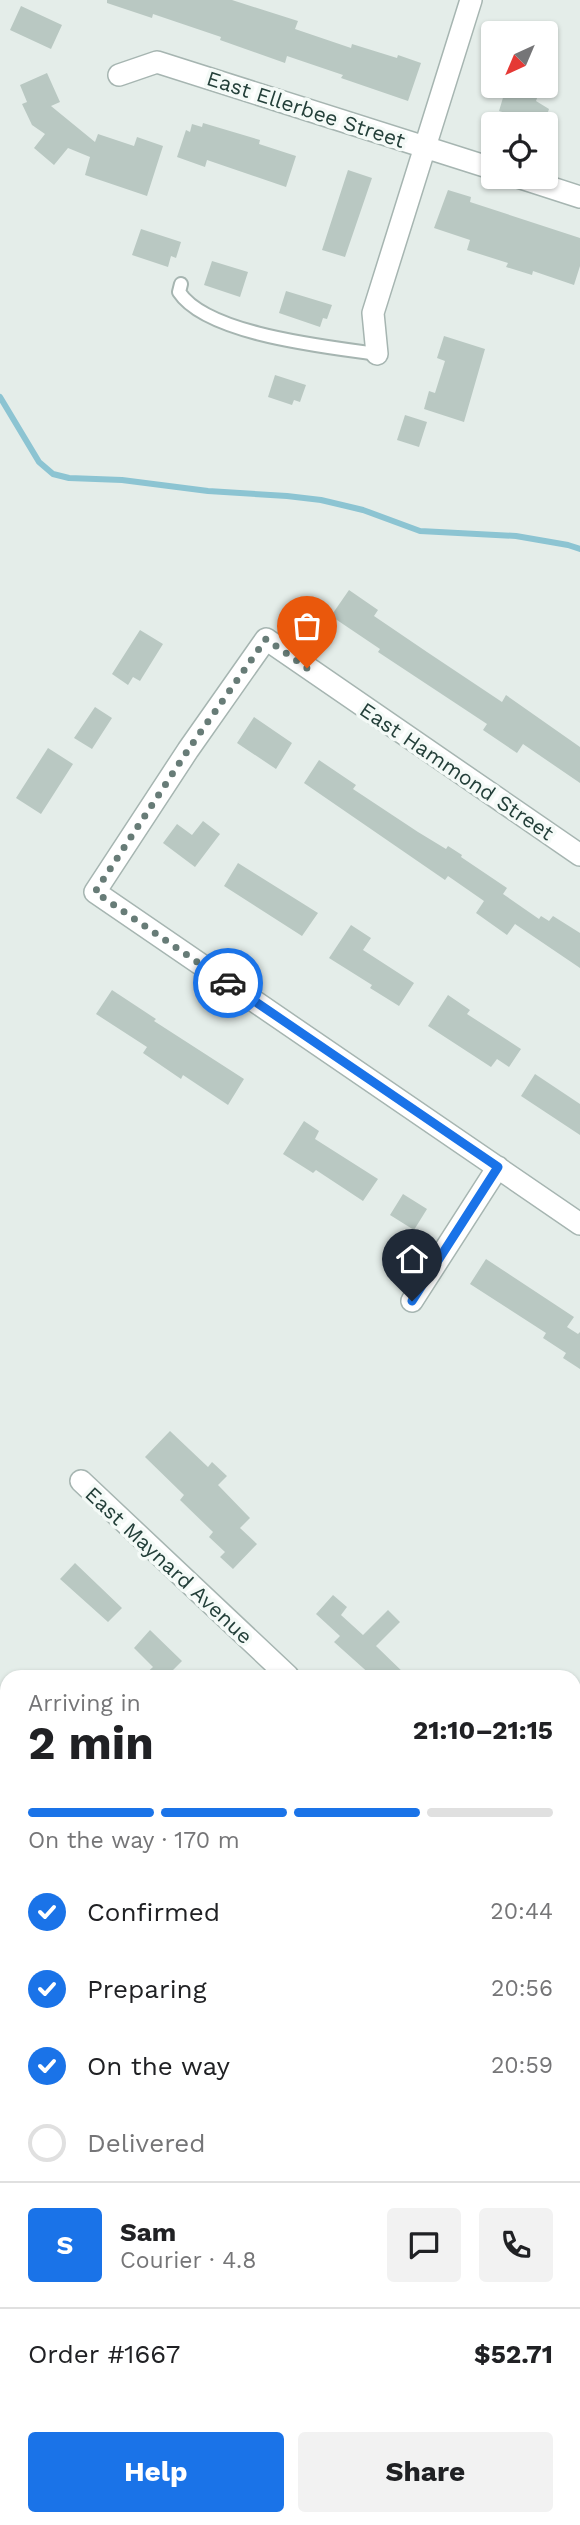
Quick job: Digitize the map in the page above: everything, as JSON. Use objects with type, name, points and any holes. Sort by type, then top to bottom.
[{"type":"street","points":[[377,354],[373,313],[471,0]]},
{"type":"street","name":"East Ellerbee Street","points":[[119,75],[158,62],[481,165]]},
{"type":"street","points":[[555,189],[580,197]]},
{"type":"street","name":"East Hammond Street","points":[[498,1167],[95,892],[188,750],[266,639],[580,855]]},
{"type":"street","points":[[412,1301],[498,1167],[580,1224]]},
{"type":"street","name":"East Maynard Avenue","points":[[81,1481],[283,1670]]},
{"type":"lane","points":[[181,284],[179,292],[184,300],[204,313],[245,330],[305,344],[377,354]]},
{"type":"building","points":[[107,0],[232,0],[298,21],[295,29],[351,48],[352,44],[421,63],[408,101],[287,56],[285,63],[220,40],[221,37],[153,14],[152,18],[107,3]]},
{"type":"building","points":[[21,6],[62,25],[51,49],[10,30]]},
{"type":"building","points":[[47,73],[60,102],[51,106],[95,142],[98,134],[134,146],[137,137],[163,146],[147,196],[85,175],[90,157],[68,148],[54,165],[34,148],[45,134],[32,125],[22,104],[27,102],[20,85]]},
{"type":"building","points":[[503,98],[537,98],[536,101],[549,109],[548,112],[499,111]]},
{"type":"building","points":[[203,123],[260,140],[259,144],[296,156],[286,187],[207,160],[205,167],[177,157],[186,130],[190,132],[192,124],[202,127]]},
{"type":"building","points":[[348,170],[372,178],[345,257],[322,250]]},
{"type":"building","points":[[448,190],[471,197],[470,202],[580,238],[580,266],[574,285],[533,271],[532,275],[506,267],[508,263],[467,250],[470,240],[434,228]]},
{"type":"building","points":[[141,229],[181,242],[176,258],[171,256],[168,267],[132,255]]},
{"type":"building","points":[[212,261],[248,272],[240,297],[204,285]]},
{"type":"building","points":[[286,291],[332,305],[327,319],[323,318],[320,327],[279,313]]},
{"type":"building","points":[[444,336],[485,349],[464,422],[424,409],[429,391],[435,393],[445,361],[437,358]]},
{"type":"building","points":[[275,375],[306,385],[300,402],[294,400],[292,405],[268,397]]},
{"type":"building","points":[[405,415],[427,422],[419,447],[397,440]]},
{"type":"building","points":[[349,590],[378,610],[374,616],[502,702],[506,695],[580,747],[580,783],[523,744],[517,753],[483,730],[487,724],[378,652],[380,649],[331,616]]},
{"type":"building","points":[[140,630],[163,644],[140,681],[133,677],[128,685],[112,674]]},
{"type":"building","points":[[95,707],[112,718],[92,749],[74,738]]},
{"type":"building","points":[[254,717],[292,743],[276,769],[237,743]]},
{"type":"building","points":[[48,748],[73,764],[41,814],[16,798]]},
{"type":"building","points":[[319,760],[356,785],[353,789],[446,849],[448,846],[462,855],[461,857],[507,888],[503,894],[539,919],[541,916],[549,921],[553,916],[580,933],[580,968],[515,924],[507,935],[476,913],[484,901],[448,876],[445,880],[304,783]]},
{"type":"building","points":[[203,821],[220,834],[195,867],[163,843],[177,824],[192,835]]},
{"type":"building","points":[[238,863],[318,913],[302,936],[224,886]]},
{"type":"building","points":[[351,925],[371,938],[363,950],[414,983],[399,1006],[329,958]]},
{"type":"building","points":[[112,990],[156,1019],[154,1021],[244,1079],[228,1105],[183,1075],[181,1079],[143,1053],[147,1047],[96,1014]]},
{"type":"building","points":[[448,995],[470,1010],[467,1014],[521,1049],[509,1067],[497,1059],[491,1067],[428,1026]]},
{"type":"building","points":[[535,1074],[580,1104],[580,1135],[521,1096]]},
{"type":"building","points":[[304,1121],[319,1131],[315,1139],[378,1179],[363,1201],[316,1170],[313,1173],[283,1154]]},
{"type":"building","points":[[403,1194],[427,1209],[414,1230],[390,1215]]},
{"type":"building","points":[[486,1259],[574,1317],[567,1327],[578,1334],[580,1332],[580,1369],[563,1358],[566,1353],[543,1338],[546,1333],[470,1284]]},
{"type":"building","points":[[170,1431],[208,1467],[212,1462],[227,1476],[218,1485],[250,1518],[240,1528],[257,1544],[233,1569],[220,1557],[225,1552],[209,1537],[213,1532],[180,1500],[184,1495],[145,1457]]},
{"type":"building","points":[[75,1563],[122,1608],[108,1622],[60,1579]]},
{"type":"building","points":[[333,1595],[347,1607],[341,1615],[363,1635],[388,1610],[400,1622],[376,1646],[401,1670],[365,1670],[334,1642],[340,1636],[316,1614]]},
{"type":"building","points":[[150,1630],[182,1661],[173,1670],[150,1670],[153,1667],[134,1648]]},
{"type":"waterway","points":[[0,397],[39,462],[53,474],[69,478],[122,480],[208,491],[321,500],[363,510],[420,531],[516,536],[580,549]]},
{"type":"way so far","points":[[228,983],[95,892],[188,750],[266,639],[307,668]]},
{"type":"route","points":[[228,983],[498,1167],[412,1301]]}]
